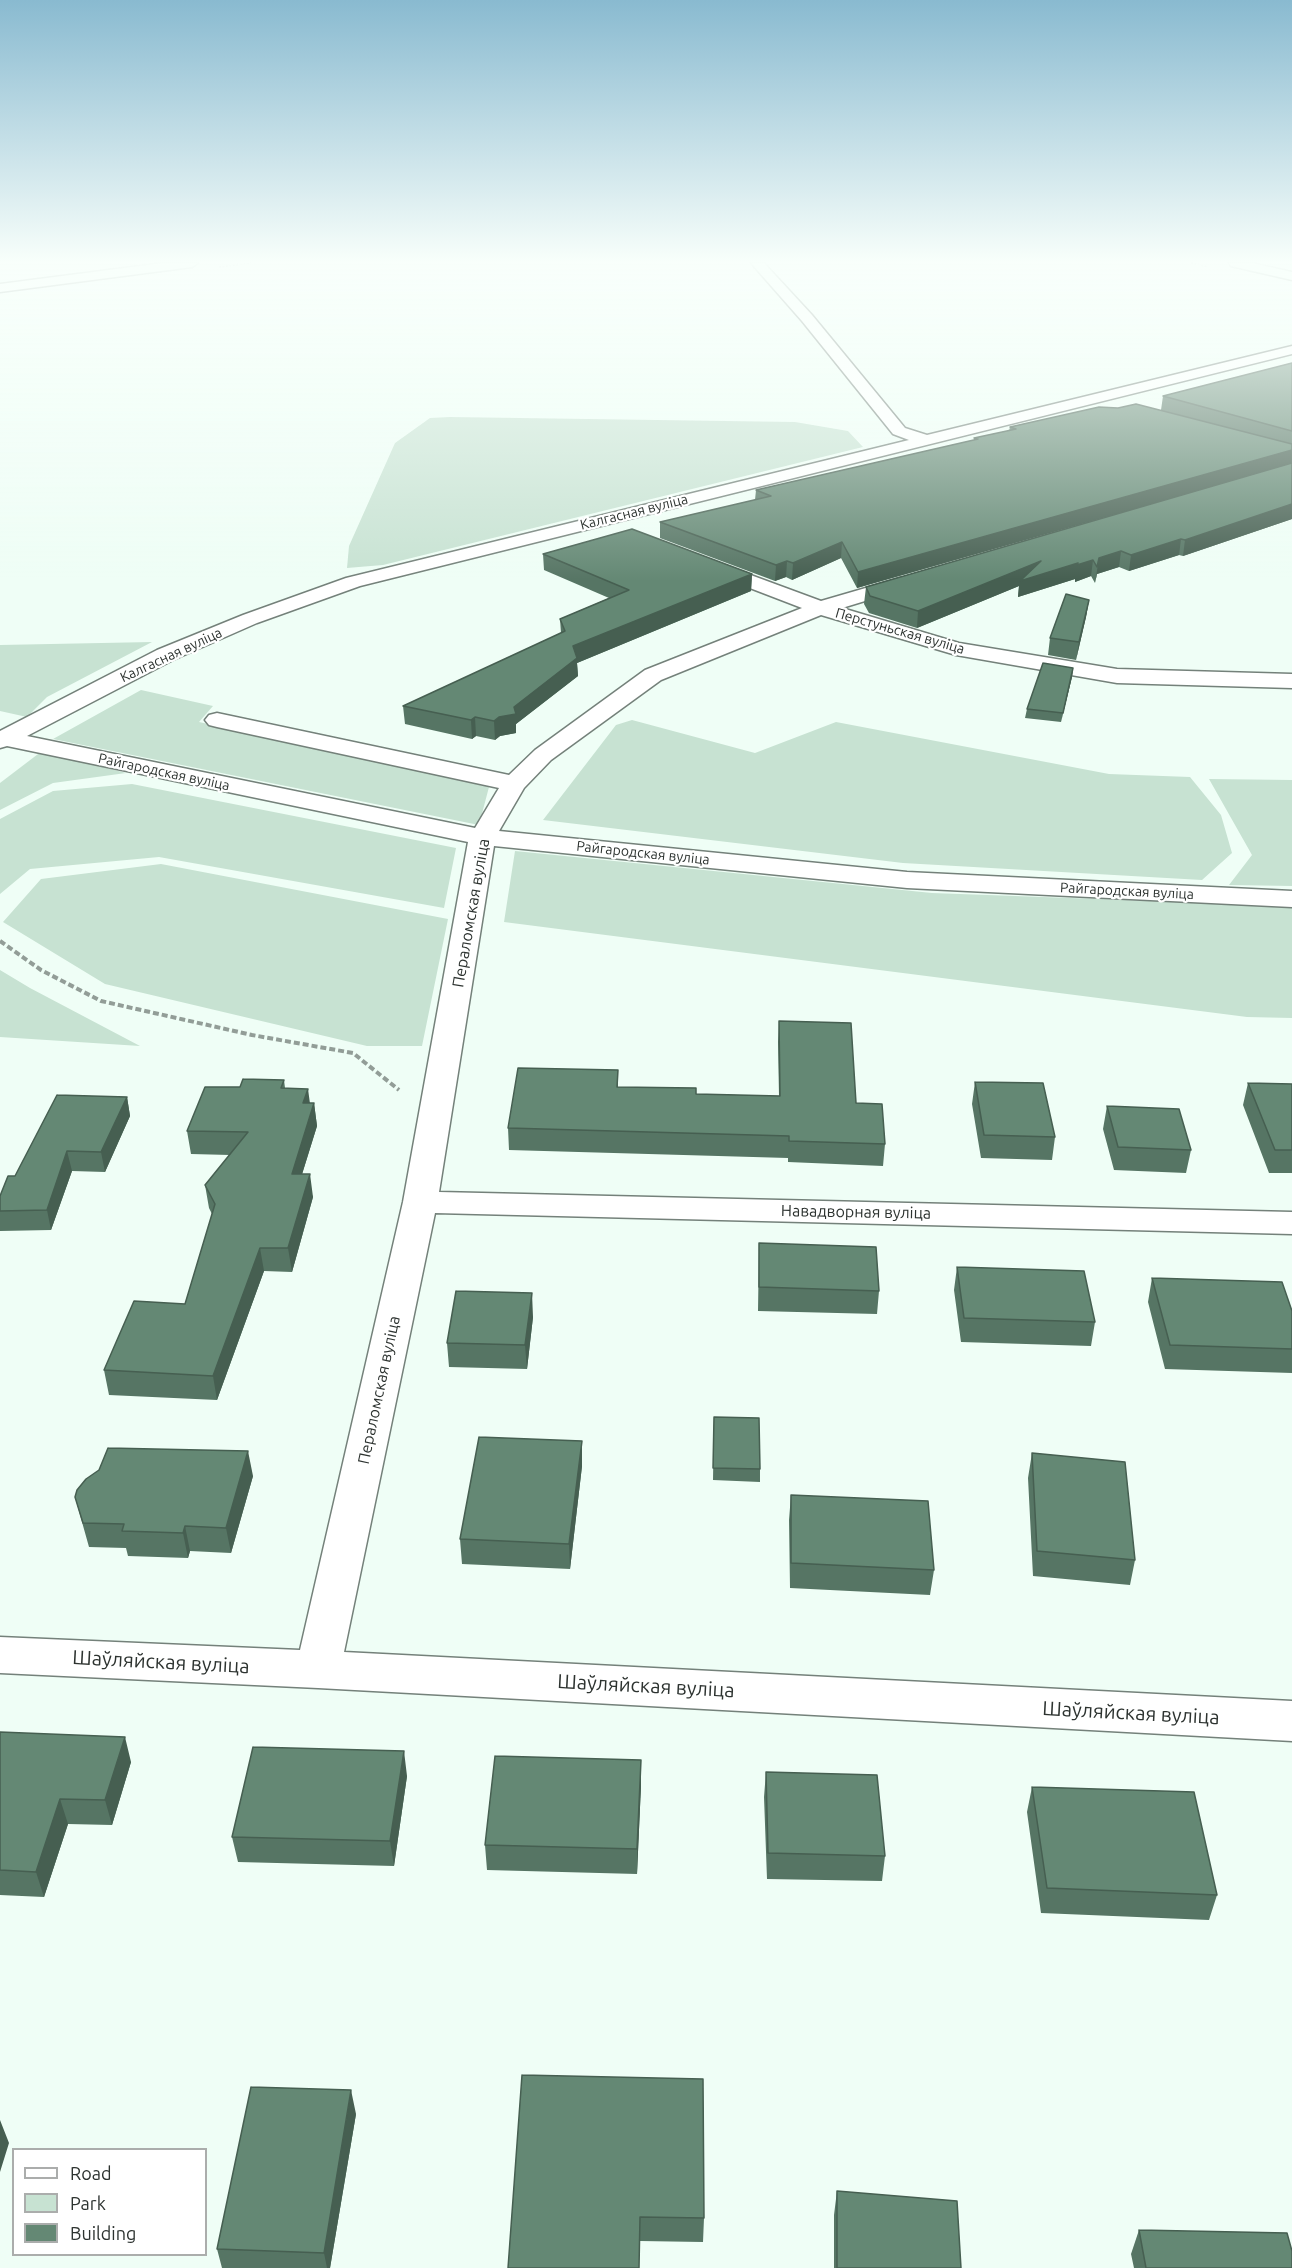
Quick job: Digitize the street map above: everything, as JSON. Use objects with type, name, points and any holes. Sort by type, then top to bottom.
[{"type":"street","points":[[848,369],[898,431],[925,440]]},
{"type":"street","name":"Калгасная вуліца","points":[[1,739],[165,655],[250,619],[353,582],[1215,369]]},
{"type":"street","points":[[1093,399],[1126,408]]},
{"type":"street","points":[[594,522],[626,534]]},
{"type":"street","name":"Перстуньская вуліца","points":[[691,558],[819,608],[956,649],[1117,676],[1292,681]]},
{"type":"street","name":"Пераломская вуліца","points":[[318,1669],[420,1202],[482,837],[514,784],[543,754],[653,675],[819,608],[932,575]]},
{"type":"street","points":[[217,720],[514,784]]},
{"type":"street","name":"Райгародская вуліца","points":[[1,739],[482,837],[907,880],[1292,899]]},
{"type":"street","name":"Навадворная вуліца","points":[[420,1202],[1292,1223]]},
{"type":"street","name":"Шаўляйская вуліца","points":[[0,1655],[318,1669],[1292,1721]]},
{"type":"path","points":[[0,941],[40,970],[101,1001],[252,1035],[353,1053],[435,1117]]},
{"type":"green space","points":[[430,418],[795,422],[848,431],[863,447],[383,565],[347,568],[349,546],[395,443]]},
{"type":"green space","points":[[152,642],[47,697],[27,717],[0,711],[0,645]]},
{"type":"green space","points":[[141,690],[213,706],[199,722],[489,787],[479,825],[53,739]]},
{"type":"green space","points":[[632,720],[755,753],[836,722],[1109,774],[1190,777],[1221,815],[1232,853],[1202,880],[903,863],[543,820],[616,725]]},
{"type":"green space","points":[[42,751],[126,773],[53,783],[0,810],[0,783]]},
{"type":"green space","points":[[1209,779],[1292,780],[1292,886],[1229,885],[1252,855]]},
{"type":"green space","points":[[132,784],[456,848],[444,908],[159,857],[30,869],[0,894],[0,819],[53,791]]},
{"type":"green space","points":[[515,851],[932,893],[1292,906],[1292,1018],[1247,1017],[504,922]]},
{"type":"green space","points":[[161,864],[448,919],[422,1046],[367,1046],[105,984],[3,922],[41,879]]},
{"type":"green space","points":[[0,970],[30,988],[140,1046],[0,1037]]},
{"type":"building","points":[[1269,369],[1292,369],[1292,431],[1163,396]]},
{"type":"building","points":[[1136,404],[1292,444],[1292,450],[858,572],[842,542],[793,563],[787,561],[776,565],[660,522],[771,496],[756,490],[1016,429],[1010,427],[1099,407],[1118,408]]},
{"type":"building","points":[[1292,463],[1292,504],[1185,540],[1181,539],[1131,555],[1121,551],[1099,558],[1097,567],[1093,560],[1020,581],[1041,561],[918,611],[870,596],[866,587]]},
{"type":"building","points":[[632,529],[752,574],[573,646],[577,658],[514,707],[516,714],[499,717],[494,721],[475,717],[471,720],[403,706],[565,631],[560,619],[629,590],[543,554]]},
{"type":"building","points":[[1066,594],[1089,600],[1079,642],[1050,638]]},
{"type":"building","points":[[1043,663],[1073,668],[1063,713],[1027,709]]},
{"type":"building","points":[[779,1021],[851,1023],[856,1103],[882,1104],[885,1144],[789,1141],[789,1136],[508,1128],[518,1068],[618,1070],[617,1087],[696,1088],[696,1094],[780,1096]]},
{"type":"building","points":[[243,1079],[284,1080],[281,1088],[308,1089],[303,1103],[314,1103],[292,1174],[310,1174],[288,1248],[260,1248],[213,1376],[104,1370],[134,1301],[185,1304],[215,1204],[205,1185],[248,1132],[187,1131],[205,1087],[240,1087]]},
{"type":"building","points":[[975,1082],[1043,1083],[1055,1137],[984,1135]]},
{"type":"building","points":[[1248,1083],[1292,1084],[1292,1150],[1275,1150]]},
{"type":"building","points":[[57,1095],[127,1097],[101,1152],[67,1151],[47,1210],[0,1211],[0,1196],[8,1176],[15,1176]]},
{"type":"building","points":[[1107,1106],[1179,1109],[1191,1150],[1118,1147]]},
{"type":"building","points":[[759,1243],[876,1247],[879,1291],[759,1287]]},
{"type":"building","points":[[957,1267],[1084,1271],[1095,1322],[964,1318]]},
{"type":"building","points":[[1152,1278],[1282,1282],[1292,1311],[1292,1349],[1170,1345]]},
{"type":"building","points":[[456,1291],[532,1293],[525,1345],[447,1343]]},
{"type":"building","points":[[714,1417],[759,1418],[760,1469],[713,1468]]},
{"type":"building","points":[[479,1437],[582,1441],[569,1544],[460,1539]]},
{"type":"building","points":[[108,1448],[248,1451],[226,1528],[185,1526],[183,1533],[122,1531],[124,1524],[83,1523],[75,1497],[77,1490],[86,1479],[99,1470]]},
{"type":"building","points":[[1032,1453],[1125,1462],[1135,1560],[1037,1551]]},
{"type":"building","points":[[791,1495],[928,1501],[934,1570],[791,1563]]},
{"type":"building","points":[[0,1732],[125,1737],[105,1800],[60,1799],[36,1872],[0,1870]]},
{"type":"building","points":[[253,1747],[404,1751],[390,1841],[232,1837]]},
{"type":"building","points":[[495,1756],[641,1760],[637,1849],[485,1845]]},
{"type":"building","points":[[766,1772],[877,1775],[885,1856],[768,1853]]},
{"type":"building","points":[[1032,1787],[1194,1792],[1217,1895],[1047,1888]]},
{"type":"building","points":[[522,2075],[703,2079],[704,2218],[640,2217],[639,2268],[508,2268]]},
{"type":"building","points":[[251,2087],[351,2090],[324,2253],[217,2249]]},
{"type":"building","points":[[837,2191],[957,2201],[961,2268],[837,2268]]},
{"type":"building","points":[[1139,2230],[1287,2233],[1292,2251],[1292,2268],[1146,2268]]}]
